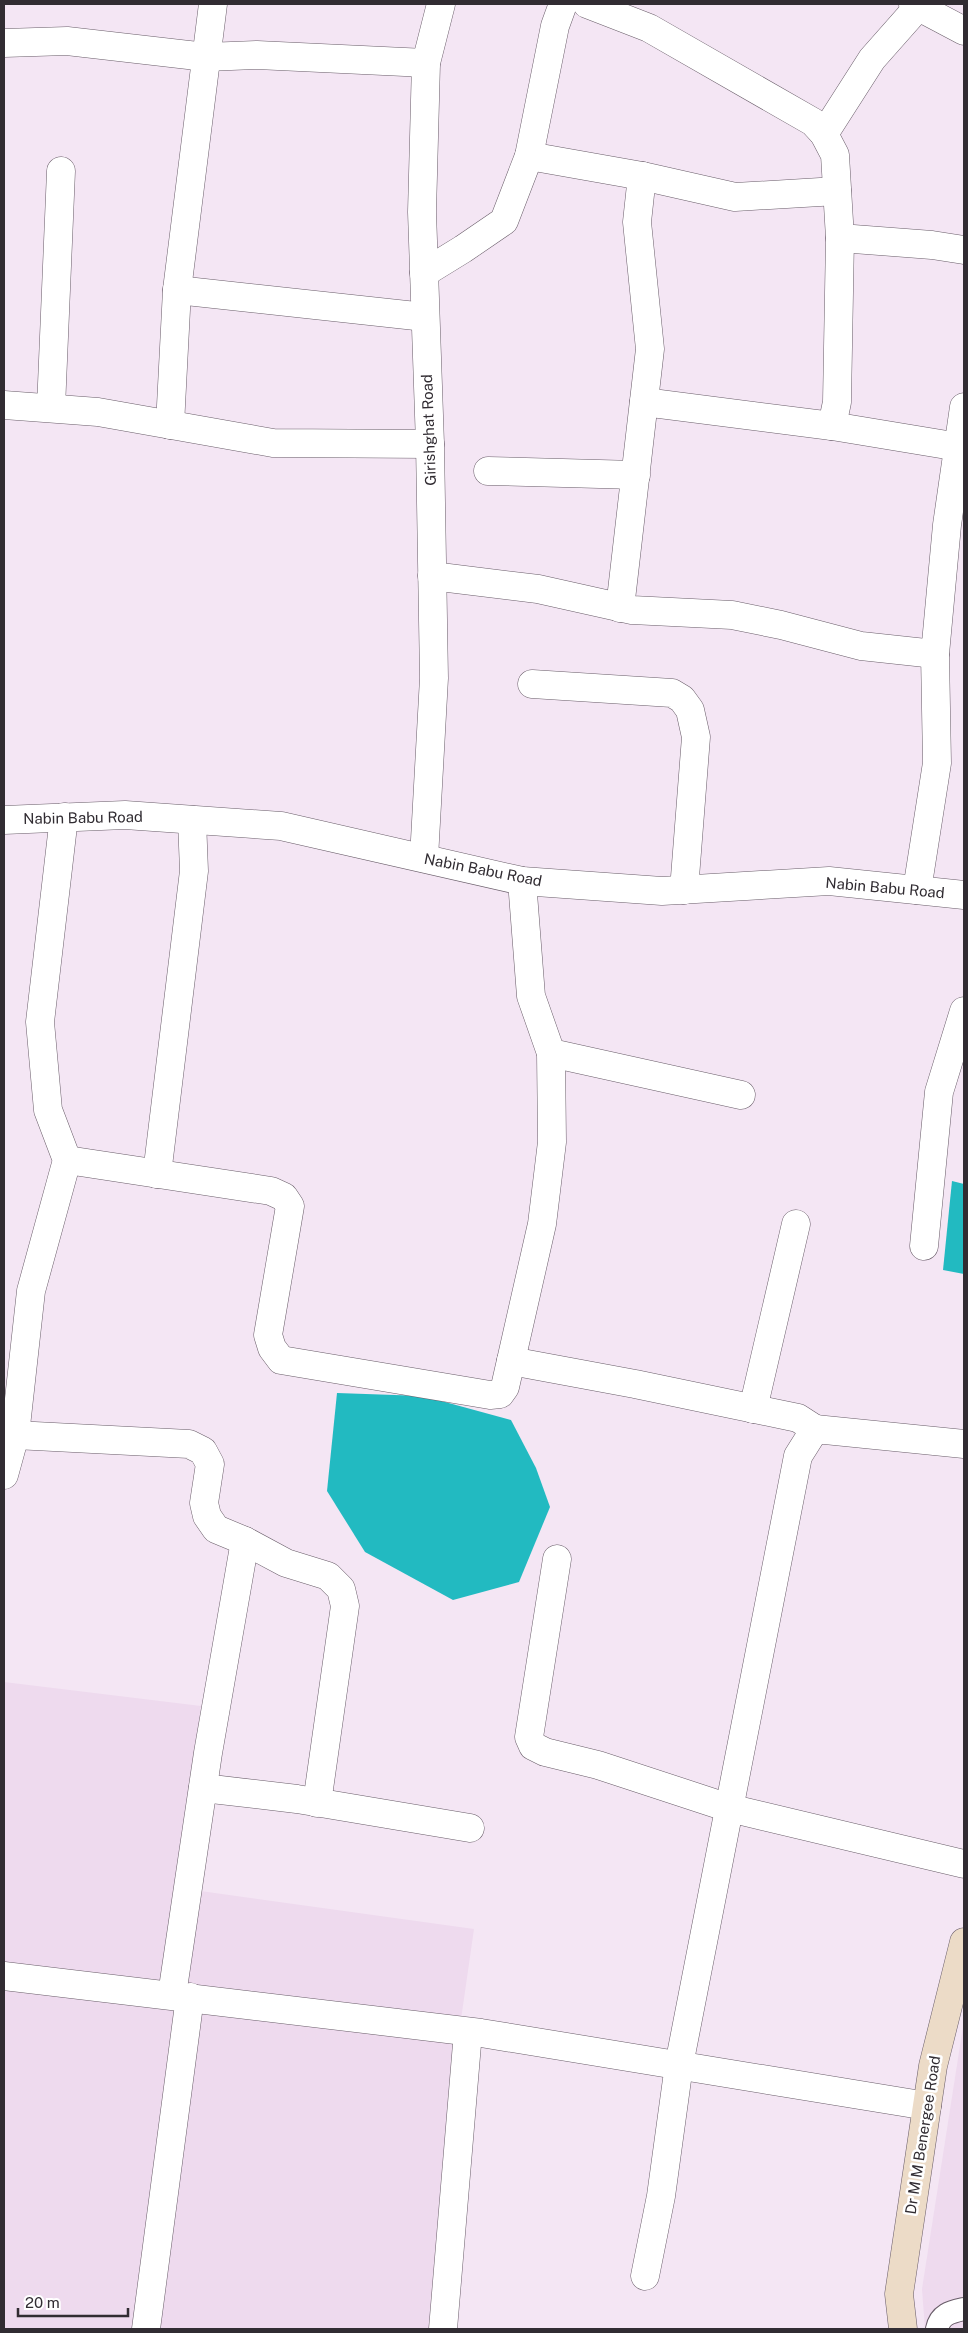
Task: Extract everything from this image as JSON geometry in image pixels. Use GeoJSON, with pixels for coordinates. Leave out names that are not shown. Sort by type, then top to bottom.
{"type":"FeatureCollection","features":[{"type":"Feature","properties":{"kind":"street"},"geometry":{"type":"LineString","coordinates":[[170,425],[177,290],[213,4]]}},
{"type":"Feature","properties":{"kind":"street","name":"Girishghat Road"},"geometry":{"type":"LineString","coordinates":[[424,858],[434,678],[430,444],[422,212],[426,63],[441,4]]}},
{"type":"Feature","properties":{"kind":"street"},"geometry":{"type":"LineString","coordinates":[[424,273],[463,250],[504,221],[529,156],[555,26],[563,4]]}},
{"type":"Feature","properties":{"kind":"street"},"geometry":{"type":"LineString","coordinates":[[587,4],[649,28],[813,122],[824,134],[835,155],[840,238],[837,402],[832,426]]}},
{"type":"Feature","properties":{"kind":"street"},"geometry":{"type":"LineString","coordinates":[[824,134],[872,59],[916,5],[964,31]]}},
{"type":"Feature","properties":{"kind":"street"},"geometry":{"type":"LineString","coordinates":[[4,43],[67,42],[206,57],[257,55],[426,63]]}},
{"type":"Feature","properties":{"kind":"street"},"geometry":{"type":"LineString","coordinates":[[529,156],[642,176],[735,197],[837,191]]}},
{"type":"Feature","properties":{"kind":"street"},"geometry":{"type":"LineString","coordinates":[[50,408],[61,171]]}},
{"type":"Feature","properties":{"kind":"street"},"geometry":{"type":"LineString","coordinates":[[620,608],[650,349],[637,222],[642,176]]}},
{"type":"Feature","properties":{"kind":"street"},"geometry":{"type":"LineString","coordinates":[[840,238],[932,245],[964,250]]}},
{"type":"Feature","properties":{"kind":"street"},"geometry":{"type":"LineString","coordinates":[[177,290],[425,317]]}},
{"type":"Feature","properties":{"kind":"street"},"geometry":{"type":"LineString","coordinates":[[644,402],[832,426],[958,447]]}},
{"type":"Feature","properties":{"kind":"street"},"geometry":{"type":"LineString","coordinates":[[4,405],[98,412],[273,443],[430,444]]}},
{"type":"Feature","properties":{"kind":"street"},"geometry":{"type":"LineString","coordinates":[[917,890],[937,763],[934,654],[952,590],[947,525],[964,407]]}},
{"type":"Feature","properties":{"kind":"street"},"geometry":{"type":"LineString","coordinates":[[488,471],[636,476]]}},
{"type":"Feature","properties":{"kind":"street"},"geometry":{"type":"LineString","coordinates":[[432,576],[538,589],[632,610],[732,615],[781,625],[861,646],[934,654]]}},
{"type":"Feature","properties":{"kind":"street"},"geometry":{"type":"LineString","coordinates":[[532,684],[672,693],[682,700],[690,710],[696,737],[684,890]]}},
{"type":"Feature","properties":{"kind":"street","name":"Nabin Babu Road"},"geometry":{"type":"LineString","coordinates":[[4,820],[125,815],[281,826],[522,881],[662,891],[829,881],[964,896]]}},
{"type":"Feature","properties":{"kind":"street"},"geometry":{"type":"LineString","coordinates":[[4,1475],[15,1435],[12,1384],[31,1291],[68,1160],[48,1110],[40,1022],[64,818]]}},
{"type":"Feature","properties":{"kind":"street"},"geometry":{"type":"LineString","coordinates":[[157,1174],[194,871],[192,820]]}},
{"type":"Feature","properties":{"kind":"street"},"geometry":{"type":"LineString","coordinates":[[68,1160],[271,1191],[284,1197],[290,1206],[268,1335],[281,1360],[490,1395],[500,1394],[506,1387],[542,1224],[552,1142],[551,1053],[531,996],[522,881]]}},
{"type":"Feature","properties":{"kind":"street"},"geometry":{"type":"LineString","coordinates":[[924,1246],[939,1092],[964,1011]]}},
{"type":"Feature","properties":{"kind":"street"},"geometry":{"type":"LineString","coordinates":[[551,1053],[741,1095]]}},
{"type":"Feature","properties":{"kind":"street"},"geometry":{"type":"LineString","coordinates":[[753,1408],[796,1224]]}},
{"type":"Feature","properties":{"kind":"street"},"geometry":{"type":"LineString","coordinates":[[511,1361],[753,1408],[798,1418],[815,1428],[964,1444]]}},
{"type":"Feature","properties":{"kind":"street"},"geometry":{"type":"LineString","coordinates":[[646,2276],[679,2065],[798,1456],[815,1428]]}},
{"type":"Feature","properties":{"kind":"street"},"geometry":{"type":"LineString","coordinates":[[15,1435],[189,1444],[204,1452],[210,1464],[204,1503],[207,1516],[216,1529],[245,1541],[286,1563],[328,1576],[341,1589],[344,1606],[317,1803]]}},
{"type":"Feature","properties":{"kind":"street"},"geometry":{"type":"LineString","coordinates":[[146,2329],[203,1788],[245,1541]]}},
{"type":"Feature","properties":{"kind":"street"},"geometry":{"type":"LineString","coordinates":[[556,1559],[529,1737],[533,1746],[545,1752],[598,1765],[729,1808],[964,1864]]}},
{"type":"Feature","properties":{"kind":"street"},"geometry":{"type":"LineString","coordinates":[[203,1788],[317,1803],[470,1828]]}},
{"type":"Feature","properties":{"kind":"street","name":"Dr M M Benergee Road"},"geometry":{"type":"LineString","coordinates":[[903,2329],[899,2294],[933,2066],[964,1942]]}},
{"type":"Feature","properties":{"kind":"street"},"geometry":{"type":"LineString","coordinates":[[4,1976],[468,2032],[927,2106]]}},
{"type":"Feature","properties":{"kind":"street"},"geometry":{"type":"LineString","coordinates":[[443,2329],[468,2032]]}},
{"type":"Feature","properties":{"kind":"lane"},"geometry":{"type":"LineString","coordinates":[[937,2329],[938,2322],[947,2313],[964,2309]]}},
{"type":"Feature","properties":{"kind":"shaded area"},"geometry":{"type":"Polygon","coordinates":[[[4,1682],[201,1706],[179,1888],[474,1929],[447,2117],[431,2329],[4,2329],[4,1682]]]}},
{"type":"Feature","properties":{"kind":"shaded area"},"geometry":{"type":"Polygon","coordinates":[[[964,2020],[964,2329],[925,2329],[922,2289],[964,2020]]]}},
{"type":"Feature","properties":{"kind":"water"},"geometry":{"type":"Polygon","coordinates":[[[952,1181],[964,1184],[964,1274],[943,1270],[952,1181]]]}},
{"type":"Feature","properties":{"kind":"water"},"geometry":{"type":"Polygon","coordinates":[[[337,1393],[423,1396],[511,1420],[536,1468],[550,1507],[519,1582],[453,1600],[365,1552],[327,1491],[337,1393]]]}}]}
